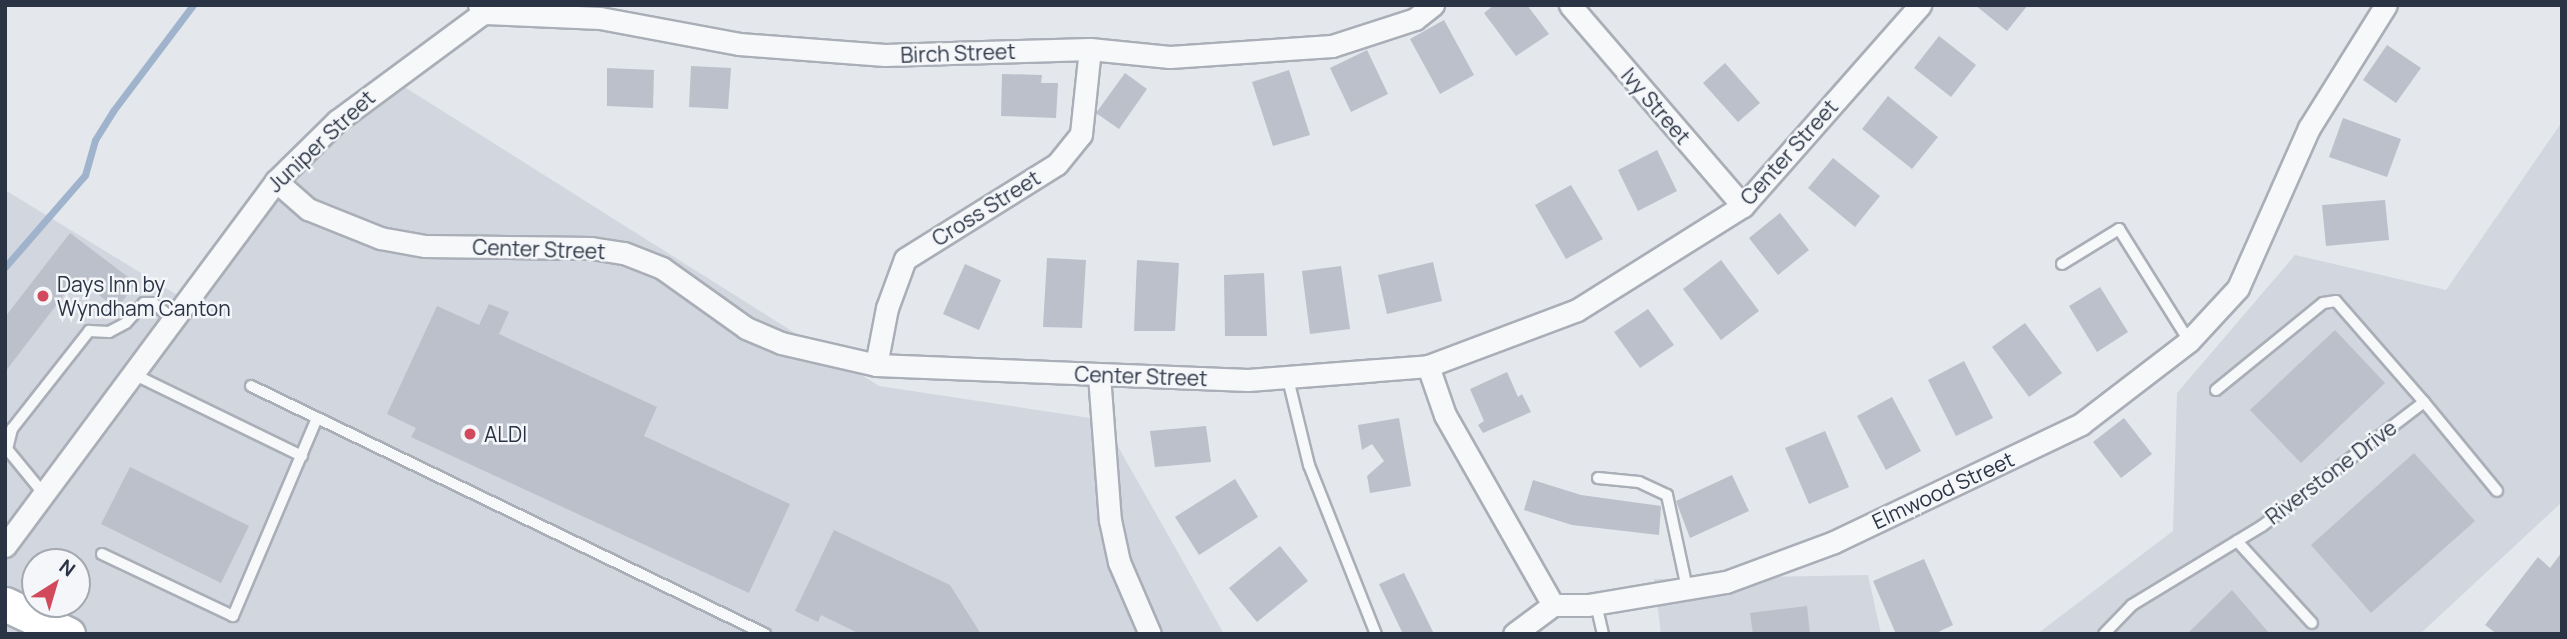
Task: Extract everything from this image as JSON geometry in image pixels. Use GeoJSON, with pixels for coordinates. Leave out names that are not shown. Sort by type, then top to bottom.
{"type":"FeatureCollection","features":[{"type":"Feature","properties":{"kind":"main road"},"geometry":{"type":"LineString","coordinates":[[5,604],[68,634]]}},
{"type":"Feature","properties":{"kind":"street","name":"Birch Street"},"geometry":{"type":"LineString","coordinates":[[486,8],[600,18],[740,44],[885,55],[1090,49],[1170,57],[1332,46],[1415,19],[1433,5]]}},
{"type":"Feature","properties":{"kind":"street","name":"Ivy Street"},"geometry":{"type":"LineString","coordinates":[[1570,5],[1743,206]]}},
{"type":"Feature","properties":{"kind":"street","name":"Center Street"},"geometry":{"type":"LineString","coordinates":[[276,181],[308,209],[380,238],[425,246],[591,248],[624,253],[662,268],[746,328],[782,344],[876,365],[1099,375],[1288,379],[1428,366],[1577,310],[1743,206],[1920,5]]}},
{"type":"Feature","properties":{"kind":"street","name":"Elmwood Street"},"geometry":{"type":"LineString","coordinates":[[1553,605],[1597,604],[1726,582],[1834,542],[2081,424],[2189,341],[2238,289],[2309,128],[2386,5]]}},
{"type":"Feature","properties":{"kind":"street","name":"Juniper Street"},"geometry":{"type":"LineString","coordinates":[[5,546],[276,181],[337,121],[486,8]]}},
{"type":"Feature","properties":{"kind":"street","name":"Cross Street"},"geometry":{"type":"LineString","coordinates":[[876,365],[887,308],[905,259],[1057,164],[1081,134],[1090,49]]}},
{"type":"Feature","properties":{"kind":"street"},"geometry":{"type":"LineString","coordinates":[[1428,366],[1445,415],[1553,605],[1514,634]]}},
{"type":"Feature","properties":{"kind":"street"},"geometry":{"type":"LineString","coordinates":[[1099,375],[1110,520],[1119,562],[1150,634]]}},
{"type":"Feature","properties":{"kind":"lane"},"geometry":{"type":"LineString","coordinates":[[2062,264],[2119,229],[2189,341]]}},
{"type":"Feature","properties":{"kind":"lane"},"geometry":{"type":"LineString","coordinates":[[2216,390],[2323,303],[2336,301],[2497,491]]}},
{"type":"Feature","properties":{"kind":"lane"},"geometry":{"type":"LineString","coordinates":[[43,493],[7,449],[12,429],[89,331],[109,332],[126,323],[144,303],[153,303],[172,318]]}},
{"type":"Feature","properties":{"kind":"lane"},"geometry":{"type":"LineString","coordinates":[[131,373],[302,456]]}},
{"type":"Feature","properties":{"kind":"lane"},"geometry":{"type":"LineString","coordinates":[[1288,379],[1309,465],[1376,634]]}},
{"type":"Feature","properties":{"kind":"lane"},"geometry":{"type":"LineString","coordinates":[[251,386],[765,634]]}},
{"type":"Feature","properties":{"kind":"lane","name":"Riverstone Drive"},"geometry":{"type":"LineString","coordinates":[[2104,634],[2132,606],[2237,541],[2424,402]]}},
{"type":"Feature","properties":{"kind":"lane"},"geometry":{"type":"LineString","coordinates":[[102,554],[233,617],[317,418]]}},
{"type":"Feature","properties":{"kind":"lane"},"geometry":{"type":"LineString","coordinates":[[1598,478],[1639,482],[1667,495],[1687,588]]}},
{"type":"Feature","properties":{"kind":"lane"},"geometry":{"type":"LineString","coordinates":[[2237,541],[2312,623]]}},
{"type":"Feature","properties":{"kind":"lane"},"geometry":{"type":"LineString","coordinates":[[1597,604],[1603,634]]}},
{"type":"Feature","properties":{"kind":"shaded area"},"geometry":{"type":"Polygon","coordinates":[[[398,83],[879,386],[1103,420],[1224,634],[5,634],[5,190],[192,304],[260,212],[398,83]]]}},
{"type":"Feature","properties":{"kind":"shaded area"},"geometry":{"type":"Polygon","coordinates":[[[2562,122],[2562,502],[2420,634],[2037,634],[2173,531],[2177,393],[2295,255],[2446,290],[2562,122]]]}},
{"type":"Feature","properties":{"kind":"shaded area"},"geometry":{"type":"Polygon","coordinates":[[[1868,575],[1881,634],[1661,634],[1654,579],[1868,575]]]}},
{"type":"Feature","properties":{"kind":"building"},"geometry":{"type":"Polygon","coordinates":[[[1494,5],[1527,5],[1549,34],[1516,56],[1484,13],[1494,5]]]}},
{"type":"Feature","properties":{"kind":"building"},"geometry":{"type":"Polygon","coordinates":[[[1975,5],[2028,5],[2007,31],[1975,5]]]}},
{"type":"Feature","properties":{"kind":"building"},"geometry":{"type":"Polygon","coordinates":[[[1444,20],[1474,75],[1440,94],[1410,39],[1444,20]]]}},
{"type":"Feature","properties":{"kind":"building"},"geometry":{"type":"Polygon","coordinates":[[[1939,36],[1976,65],[1951,97],[1914,68],[1939,36]]]}},
{"type":"Feature","properties":{"kind":"building"},"geometry":{"type":"Polygon","coordinates":[[[2387,45],[2421,68],[2396,103],[2363,80],[2387,45]]]}},
{"type":"Feature","properties":{"kind":"building"},"geometry":{"type":"Polygon","coordinates":[[[1367,50],[1388,94],[1351,112],[1330,68],[1367,50]]]}},
{"type":"Feature","properties":{"kind":"building"},"geometry":{"type":"Polygon","coordinates":[[[1725,63],[1760,103],[1738,122],[1703,83],[1725,63]]]}},
{"type":"Feature","properties":{"kind":"building"},"geometry":{"type":"Polygon","coordinates":[[[691,66],[731,68],[728,109],[689,107],[691,66]]]}},
{"type":"Feature","properties":{"kind":"building"},"geometry":{"type":"Polygon","coordinates":[[[607,68],[654,70],[653,108],[607,106],[607,68]]]}},
{"type":"Feature","properties":{"kind":"building"},"geometry":{"type":"Polygon","coordinates":[[[1289,70],[1310,135],[1273,146],[1252,82],[1289,70]]]}},
{"type":"Feature","properties":{"kind":"building"},"geometry":{"type":"Polygon","coordinates":[[[1125,73],[1147,89],[1119,129],[1096,113],[1125,73]]]}},
{"type":"Feature","properties":{"kind":"building"},"geometry":{"type":"Polygon","coordinates":[[[1002,74],[1042,75],[1041,83],[1058,83],[1056,118],[1001,116],[1002,74]]]}},
{"type":"Feature","properties":{"kind":"building"},"geometry":{"type":"Polygon","coordinates":[[[1888,96],[1938,137],[1912,169],[1862,129],[1888,96]]]}},
{"type":"Feature","properties":{"kind":"building"},"geometry":{"type":"Polygon","coordinates":[[[2343,118],[2401,139],[2387,177],[2329,157],[2343,118]]]}},
{"type":"Feature","properties":{"kind":"building"},"geometry":{"type":"Polygon","coordinates":[[[1657,150],[1677,191],[1638,211],[1618,170],[1657,150]]]}},
{"type":"Feature","properties":{"kind":"building"},"geometry":{"type":"Polygon","coordinates":[[[1833,158],[1880,196],[1855,227],[1808,188],[1833,158]]]}},
{"type":"Feature","properties":{"kind":"building"},"geometry":{"type":"Polygon","coordinates":[[[1571,185],[1603,239],[1566,259],[1535,205],[1571,185]]]}},
{"type":"Feature","properties":{"kind":"building"},"geometry":{"type":"Polygon","coordinates":[[[2385,200],[2389,240],[2326,246],[2322,205],[2385,200]]]}},
{"type":"Feature","properties":{"kind":"building"},"geometry":{"type":"Polygon","coordinates":[[[1780,213],[1809,250],[1778,275],[1749,238],[1780,213]]]}},
{"type":"Feature","properties":{"kind":"building","name":"Days Inn by Wyndham Canton"},"geometry":{"type":"Polygon","coordinates":[[[70,233],[136,283],[117,309],[77,278],[5,372],[5,317],[70,233]]]}},
{"type":"Feature","properties":{"kind":"building"},"geometry":{"type":"Polygon","coordinates":[[[1047,258],[1086,260],[1082,328],[1043,327],[1047,258]]]}},
{"type":"Feature","properties":{"kind":"building"},"geometry":{"type":"Polygon","coordinates":[[[1137,260],[1179,263],[1175,331],[1134,331],[1137,260]]]}},
{"type":"Feature","properties":{"kind":"building"},"geometry":{"type":"Polygon","coordinates":[[[1721,260],[1759,311],[1721,340],[1683,289],[1721,260]]]}},
{"type":"Feature","properties":{"kind":"building"},"geometry":{"type":"Polygon","coordinates":[[[1433,262],[1442,301],[1387,314],[1378,275],[1433,262]]]}},
{"type":"Feature","properties":{"kind":"building"},"geometry":{"type":"Polygon","coordinates":[[[965,264],[1001,280],[979,330],[943,314],[965,264]]]}},
{"type":"Feature","properties":{"kind":"building"},"geometry":{"type":"Polygon","coordinates":[[[1341,266],[1350,329],[1310,334],[1302,271],[1341,266]]]}},
{"type":"Feature","properties":{"kind":"building"},"geometry":{"type":"Polygon","coordinates":[[[1264,273],[1267,336],[1225,336],[1224,275],[1264,273]]]}},
{"type":"Feature","properties":{"kind":"building"},"geometry":{"type":"Polygon","coordinates":[[[2100,287],[2128,332],[2097,352],[2069,306],[2100,287]]]}},
{"type":"Feature","properties":{"kind":"building"},"geometry":{"type":"Polygon","coordinates":[[[489,304],[509,312],[499,334],[657,407],[644,436],[790,504],[749,593],[411,437],[416,428],[387,414],[437,306],[479,325],[489,304]]]}},
{"type":"Feature","properties":{"kind":"building"},"geometry":{"type":"Polygon","coordinates":[[[1648,309],[1674,345],[1640,368],[1614,332],[1648,309]]]}},
{"type":"Feature","properties":{"kind":"building"},"geometry":{"type":"Polygon","coordinates":[[[2025,323],[2062,373],[2029,397],[1992,347],[2025,323]]]}},
{"type":"Feature","properties":{"kind":"building"},"geometry":{"type":"Polygon","coordinates":[[[2335,330],[2385,383],[2301,463],[2250,410],[2335,330]]]}},
{"type":"Feature","properties":{"kind":"building"},"geometry":{"type":"Polygon","coordinates":[[[1964,361],[1993,418],[1956,436],[1928,380],[1964,361]]]}},
{"type":"Feature","properties":{"kind":"building"},"geometry":{"type":"Polygon","coordinates":[[[1507,372],[1518,397],[1522,394],[1531,412],[1483,433],[1478,425],[1484,421],[1470,389],[1507,372]]]}},
{"type":"Feature","properties":{"kind":"building"},"geometry":{"type":"Polygon","coordinates":[[[1892,397],[1921,451],[1886,470],[1857,416],[1892,397]]]}},
{"type":"Feature","properties":{"kind":"building"},"geometry":{"type":"Polygon","coordinates":[[[1399,418],[1411,486],[1370,493],[1367,476],[1384,461],[1372,444],[1362,450],[1358,425],[1399,418]]]}},
{"type":"Feature","properties":{"kind":"building"},"geometry":{"type":"Polygon","coordinates":[[[2124,418],[2152,454],[2121,478],[2093,442],[2124,418]]]}},
{"type":"Feature","properties":{"kind":"building"},"geometry":{"type":"Polygon","coordinates":[[[1206,426],[1211,462],[1155,467],[1150,431],[1206,426]]]}},
{"type":"Feature","properties":{"kind":"building"},"geometry":{"type":"Polygon","coordinates":[[[1825,431],[1849,487],[1809,504],[1785,448],[1825,431]]]}},
{"type":"Feature","properties":{"kind":"building"},"geometry":{"type":"Polygon","coordinates":[[[2414,453],[2475,521],[2371,613],[2311,545],[2414,453]]]}},
{"type":"Feature","properties":{"kind":"building"},"geometry":{"type":"Polygon","coordinates":[[[130,467],[249,526],[221,583],[101,524],[130,467]]]}},
{"type":"Feature","properties":{"kind":"building"},"geometry":{"type":"Polygon","coordinates":[[[1732,475],[1749,511],[1690,538],[1676,501],[1732,475]]]}},
{"type":"Feature","properties":{"kind":"building"},"geometry":{"type":"Polygon","coordinates":[[[1235,479],[1258,517],[1199,555],[1175,517],[1235,479]]]}},
{"type":"Feature","properties":{"kind":"building"},"geometry":{"type":"Polygon","coordinates":[[[1533,480],[1581,495],[1661,506],[1659,535],[1572,525],[1524,510],[1533,480]]]}},
{"type":"Feature","properties":{"kind":"building"},"geometry":{"type":"Polygon","coordinates":[[[834,530],[950,585],[981,634],[860,634],[821,615],[818,622],[795,611],[834,530]]]}},
{"type":"Feature","properties":{"kind":"building"},"geometry":{"type":"Polygon","coordinates":[[[1280,546],[1308,581],[1257,622],[1229,588],[1280,546]]]}},
{"type":"Feature","properties":{"kind":"building"},"geometry":{"type":"Polygon","coordinates":[[[2562,552],[2562,634],[2497,634],[2485,625],[2538,557],[2550,568],[2562,552]]]}},
{"type":"Feature","properties":{"kind":"building"},"geometry":{"type":"Polygon","coordinates":[[[1924,559],[1953,625],[1934,634],[1896,634],[1873,581],[1924,559]]]}},
{"type":"Feature","properties":{"kind":"building"},"geometry":{"type":"Polygon","coordinates":[[[1404,573],[1434,634],[1403,634],[1379,584],[1404,573]]]}},
{"type":"Feature","properties":{"kind":"building"},"geometry":{"type":"Polygon","coordinates":[[[2232,590],[2270,634],[2187,634],[2232,590]]]}},
{"type":"Feature","properties":{"kind":"building"},"geometry":{"type":"Polygon","coordinates":[[[1807,606],[1810,634],[1753,634],[1750,613],[1807,606]]]}},
{"type":"Feature","properties":{"kind":"waterway"},"geometry":{"type":"LineString","coordinates":[[5,267],[85,175],[95,140],[113,111],[193,5]]}},
{"type":"Feature","properties":{"kind":"place","name":"Days Inn by Wyndham Canton"},"geometry":{"type":"Point","coordinates":[43,296]}},
{"type":"Feature","properties":{"kind":"place","name":"ALDI"},"geometry":{"type":"Point","coordinates":[470,434]}}]}
